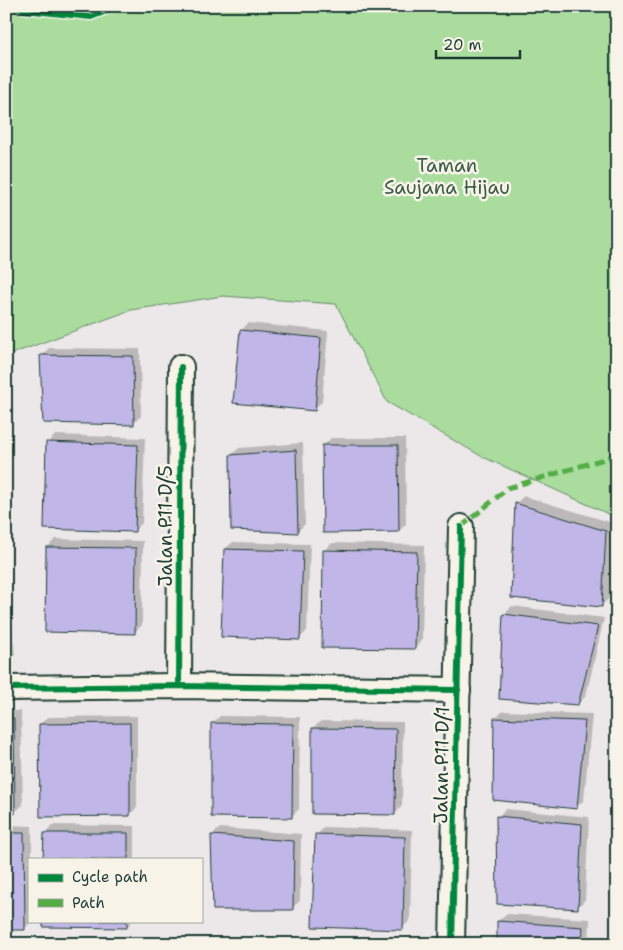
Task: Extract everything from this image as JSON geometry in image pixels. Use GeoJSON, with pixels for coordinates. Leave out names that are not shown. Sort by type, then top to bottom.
{"type":"FeatureCollection","features":[{"type":"Feature","properties":{"kind":"street","name":"Jalan P11 D/5"},"geometry":{"type":"LineString","coordinates":[[179,686],[181,367]]}},
{"type":"Feature","properties":{"kind":"street","name":"Jalan P11 D/1"},"geometry":{"type":"LineString","coordinates":[[452,944],[461,528]]}},
{"type":"Feature","properties":{"kind":"street"},"geometry":{"type":"LineString","coordinates":[[6,688],[179,686],[458,690]]}},
{"type":"Feature","properties":{"kind":"green space","name":"Taman Saujana Hijau"},"geometry":{"type":"Polygon","coordinates":[[[6,6],[617,6],[617,518],[481,456],[387,402],[336,304],[223,296],[131,310],[6,356],[6,6]]]}},
{"type":"Feature","properties":{"kind":"green space"},"geometry":{"type":"Polygon","coordinates":[[[6,573],[14,656],[6,655],[6,573]]]}},
{"type":"Feature","properties":{"kind":"building"},"geometry":{"type":"Polygon","coordinates":[[[240,330],[321,338],[315,411],[233,403],[240,330]]]}},
{"type":"Feature","properties":{"kind":"building"},"geometry":{"type":"Polygon","coordinates":[[[40,355],[133,356],[134,425],[43,423],[40,355]]]}},
{"type":"Feature","properties":{"kind":"building"},"geometry":{"type":"Polygon","coordinates":[[[46,442],[138,445],[135,532],[44,529],[46,442]]]}},
{"type":"Feature","properties":{"kind":"building"},"geometry":{"type":"Polygon","coordinates":[[[322,445],[398,445],[399,532],[323,533],[322,445]]]}},
{"type":"Feature","properties":{"kind":"building"},"geometry":{"type":"Polygon","coordinates":[[[296,450],[298,533],[231,530],[230,455],[296,450]]]}},
{"type":"Feature","properties":{"kind":"building"},"geometry":{"type":"Polygon","coordinates":[[[515,503],[606,531],[602,607],[511,598],[515,503]]]}},
{"type":"Feature","properties":{"kind":"building"},"geometry":{"type":"Polygon","coordinates":[[[46,547],[136,548],[135,634],[45,632],[46,547]]]}},
{"type":"Feature","properties":{"kind":"building"},"geometry":{"type":"Polygon","coordinates":[[[224,549],[303,551],[300,640],[221,637],[224,549]]]}},
{"type":"Feature","properties":{"kind":"building"},"geometry":{"type":"Polygon","coordinates":[[[323,550],[417,552],[415,649],[322,648],[323,550]]]}},
{"type":"Feature","properties":{"kind":"building"},"geometry":{"type":"Polygon","coordinates":[[[503,614],[598,626],[578,705],[499,699],[503,614]]]}},
{"type":"Feature","properties":{"kind":"building"},"geometry":{"type":"Polygon","coordinates":[[[6,718],[14,718],[15,814],[6,814],[6,718]]]}},
{"type":"Feature","properties":{"kind":"building"},"geometry":{"type":"Polygon","coordinates":[[[494,718],[585,721],[577,809],[493,800],[494,718]]]}},
{"type":"Feature","properties":{"kind":"building"},"geometry":{"type":"Polygon","coordinates":[[[130,723],[130,816],[40,817],[39,724],[130,723]]]}},
{"type":"Feature","properties":{"kind":"building"},"geometry":{"type":"Polygon","coordinates":[[[211,723],[293,724],[292,818],[211,817],[211,723]]]}},
{"type":"Feature","properties":{"kind":"building"},"geometry":{"type":"Polygon","coordinates":[[[312,728],[396,729],[395,815],[312,814],[312,728]]]}},
{"type":"Feature","properties":{"kind":"building"},"geometry":{"type":"Polygon","coordinates":[[[496,816],[582,824],[578,909],[497,904],[496,816]]]}},
{"type":"Feature","properties":{"kind":"building"},"geometry":{"type":"Polygon","coordinates":[[[6,833],[24,833],[25,930],[6,930],[6,833]]]}},
{"type":"Feature","properties":{"kind":"building"},"geometry":{"type":"Polygon","coordinates":[[[44,833],[128,833],[128,858],[43,858],[44,833]]]}},
{"type":"Feature","properties":{"kind":"building"},"geometry":{"type":"Polygon","coordinates":[[[315,834],[405,837],[403,930],[312,927],[315,834]]]}},
{"type":"Feature","properties":{"kind":"building"},"geometry":{"type":"Polygon","coordinates":[[[211,835],[294,841],[293,910],[213,910],[211,835]]]}},
{"type":"Feature","properties":{"kind":"building"},"geometry":{"type":"Polygon","coordinates":[[[497,921],[583,927],[582,944],[497,944],[497,921]]]}},
{"type":"Feature","properties":{"kind":"building"},"geometry":{"type":"Polygon","coordinates":[[[43,922],[127,922],[127,928],[43,927],[43,922]]]}},
{"type":"Feature","properties":{"kind":"marked path"},"geometry":{"type":"LineString","coordinates":[[461,527],[508,488],[617,455]]}},
{"type":"Feature","properties":{"kind":"cycle path"},"geometry":{"type":"LineString","coordinates":[[17,6],[24,10],[91,17],[119,6]]}},
{"type":"Feature","properties":{"kind":"cycle path"},"geometry":{"type":"LineString","coordinates":[[179,686],[181,367]]}},
{"type":"Feature","properties":{"kind":"cycle path"},"geometry":{"type":"LineString","coordinates":[[452,944],[461,527]]}},
{"type":"Feature","properties":{"kind":"cycle path"},"geometry":{"type":"LineString","coordinates":[[6,688],[179,686],[458,690]]}}]}
